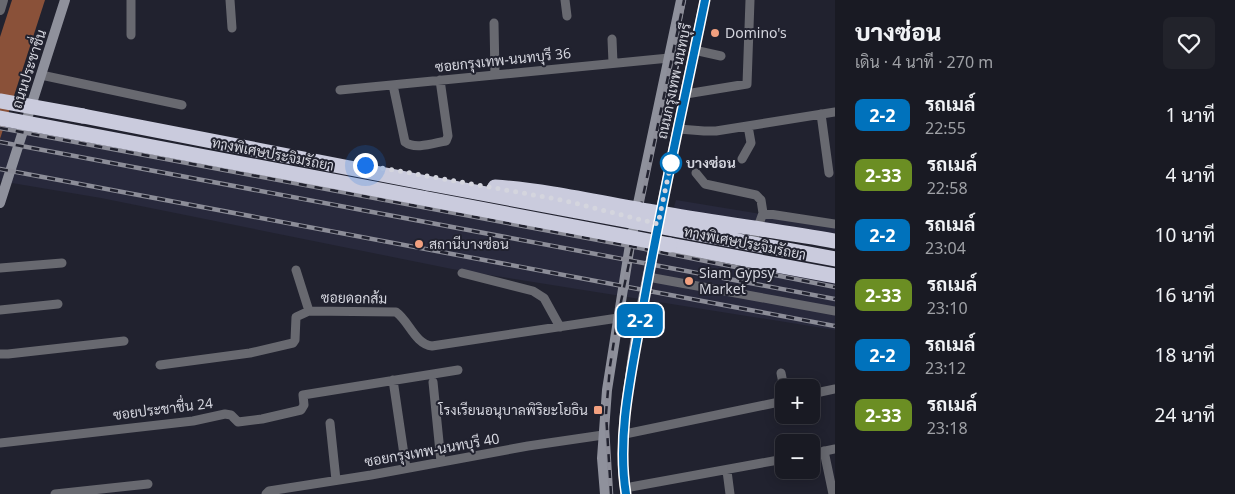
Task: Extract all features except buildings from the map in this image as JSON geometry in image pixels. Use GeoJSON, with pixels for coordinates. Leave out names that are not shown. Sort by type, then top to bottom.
{"type":"FeatureCollection","features":[{"type":"Feature","properties":{"kind":"highway","name":"ทางพิเศษประจิมรัถยา"},"geometry":{"type":"LineString","coordinates":[[0,101],[835,261]]}},
{"type":"Feature","properties":{"kind":"highway","name":"ทางพิเศษประจิมรัถยา"},"geometry":{"type":"LineString","coordinates":[[0,118],[835,276]]}},
{"type":"Feature","properties":{"kind":"highway"},"geometry":{"type":"LineString","coordinates":[[427,183],[527,189],[668,215],[835,241]]}},
{"type":"Feature","properties":{"kind":"main road","name":"ถนนประชาชื่น"},"geometry":{"type":"LineString","coordinates":[[0,203],[65,0]]}},
{"type":"Feature","properties":{"kind":"main road","name":"ถนนกรุงเทพ-นนทบุรี"},"geometry":{"type":"LineString","coordinates":[[605,494],[602,458],[603,435],[607,390],[618,318],[635,217],[681,0]]}},
{"type":"Feature","properties":{"kind":"main road","name":"ถนนกรุงเทพ-นนทบุรี"},"geometry":{"type":"LineString","coordinates":[[625,491],[622,459],[628,391],[658,224],[705,0]]}},
{"type":"Feature","properties":{"kind":"main road"},"geometry":{"type":"LineString","coordinates":[[635,217],[751,246],[835,261]]}},
{"type":"Feature","properties":{"kind":"street"},"geometry":{"type":"LineString","coordinates":[[0,10],[3,0]]}},
{"type":"Feature","properties":{"kind":"street"},"geometry":{"type":"LineString","coordinates":[[131,0],[131,35]]}},
{"type":"Feature","properties":{"kind":"street"},"geometry":{"type":"LineString","coordinates":[[230,0],[232,28]]}},
{"type":"Feature","properties":{"kind":"street"},"geometry":{"type":"LineString","coordinates":[[565,0],[567,16]]}},
{"type":"Feature","properties":{"kind":"street"},"geometry":{"type":"LineString","coordinates":[[686,94],[747,84],[750,0]]}},
{"type":"Feature","properties":{"kind":"street"},"geometry":{"type":"LineString","coordinates":[[494,23],[495,75]]}},
{"type":"Feature","properties":{"kind":"street"},"geometry":{"type":"LineString","coordinates":[[612,39],[613,63]]}},
{"type":"Feature","properties":{"kind":"street"},"geometry":{"type":"LineString","coordinates":[[694,50],[721,56]]}},
{"type":"Feature","properties":{"kind":"street","name":"ซอยกรุงเทพ-นนทบุรี 36"},"geometry":{"type":"LineString","coordinates":[[340,90],[669,58]]}},
{"type":"Feature","properties":{"kind":"street"},"geometry":{"type":"LineString","coordinates":[[41,76],[182,104]]}},
{"type":"Feature","properties":{"kind":"street"},"geometry":{"type":"LineString","coordinates":[[392,85],[404,142],[409,145],[418,145],[446,141],[448,136],[440,80]]}},
{"type":"Feature","properties":{"kind":"street"},"geometry":{"type":"LineString","coordinates":[[33,101],[375,167],[562,200],[635,217]]}},
{"type":"Feature","properties":{"kind":"street"},"geometry":{"type":"LineString","coordinates":[[679,128],[704,132],[835,112]]}},
{"type":"Feature","properties":{"kind":"street"},"geometry":{"type":"LineString","coordinates":[[821,114],[829,173]]}},
{"type":"Feature","properties":{"kind":"street"},"geometry":{"type":"LineString","coordinates":[[742,159],[751,144],[748,126]]}},
{"type":"Feature","properties":{"kind":"street"},"geometry":{"type":"LineString","coordinates":[[696,173],[705,184],[756,195],[761,200],[763,213],[751,246]]}},
{"type":"Feature","properties":{"kind":"street"},"geometry":{"type":"LineString","coordinates":[[763,213],[835,224]]}},
{"type":"Feature","properties":{"kind":"street"},"geometry":{"type":"LineString","coordinates":[[0,268],[62,263]]}},
{"type":"Feature","properties":{"kind":"street"},"geometry":{"type":"LineString","coordinates":[[296,270],[309,311]]}},
{"type":"Feature","properties":{"kind":"street"},"geometry":{"type":"LineString","coordinates":[[462,273],[533,291],[544,298],[560,327]]}},
{"type":"Feature","properties":{"kind":"street"},"geometry":{"type":"LineString","coordinates":[[648,277],[835,311]]}},
{"type":"Feature","properties":{"kind":"street"},"geometry":{"type":"LineString","coordinates":[[0,310],[58,304]]}},
{"type":"Feature","properties":{"kind":"street","name":"ซอยดอกส้ม"},"geometry":{"type":"LineString","coordinates":[[160,365],[250,353],[293,344],[296,340],[296,318],[309,311],[396,312],[405,320],[420,341],[425,345],[432,346],[618,318]]}},
{"type":"Feature","properties":{"kind":"street"},"geometry":{"type":"LineString","coordinates":[[0,354],[124,341]]}},
{"type":"Feature","properties":{"kind":"street","name":"ซอยประชาชื่น 24"},"geometry":{"type":"LineString","coordinates":[[0,443],[193,420],[225,414],[231,415],[238,422],[262,420],[301,410],[304,405],[303,395],[458,370]]}},
{"type":"Feature","properties":{"kind":"street"},"geometry":{"type":"LineString","coordinates":[[782,373],[783,379]]}},
{"type":"Feature","properties":{"kind":"street"},"geometry":{"type":"LineString","coordinates":[[392,380],[406,468]]}},
{"type":"Feature","properties":{"kind":"street"},"geometry":{"type":"LineString","coordinates":[[433,382],[441,462]]}},
{"type":"Feature","properties":{"kind":"street"},"geometry":{"type":"LineString","coordinates":[[820,392],[835,389]]}},
{"type":"Feature","properties":{"kind":"street"},"geometry":{"type":"LineString","coordinates":[[625,434],[775,403]]}},
{"type":"Feature","properties":{"kind":"street"},"geometry":{"type":"LineString","coordinates":[[330,422],[336,480]]}},
{"type":"Feature","properties":{"kind":"street","name":"ซอยกรุงเทพ-นนทบุรี 40"},"geometry":{"type":"LineString","coordinates":[[266,494],[270,491],[603,435]]}},
{"type":"Feature","properties":{"kind":"street"},"geometry":{"type":"LineString","coordinates":[[820,452],[835,449]]}},
{"type":"Feature","properties":{"kind":"street"},"geometry":{"type":"LineString","coordinates":[[824,451],[833,478],[833,494]]}},
{"type":"Feature","properties":{"kind":"street"},"geometry":{"type":"LineString","coordinates":[[625,491],[775,461]]}},
{"type":"Feature","properties":{"kind":"street"},"geometry":{"type":"LineString","coordinates":[[727,471],[730,494]]}},
{"type":"Feature","properties":{"kind":"street"},"geometry":{"type":"LineString","coordinates":[[55,494],[148,484]]}},
{"type":"Feature","properties":{"kind":"shaded area"},"geometry":{"type":"Polygon","coordinates":[[[12,0],[45,0],[0,139],[0,37],[12,0]]]}},
{"type":"Feature","properties":{"kind":"shaded area"},"geometry":{"type":"Polygon","coordinates":[[[5,124],[835,280],[835,330],[452,269],[101,198],[0,181],[0,139],[5,124]]]}},
{"type":"Feature","properties":{"kind":"shaded area"},"geometry":{"type":"Polygon","coordinates":[[[676,200],[835,226],[835,237],[673,210],[676,200]]]}},
{"type":"Feature","properties":{"kind":"railway"},"geometry":{"type":"LineString","coordinates":[[611,494],[606,414],[610,366],[618,316],[684,0]]}},
{"type":"Feature","properties":{"kind":"railway"},"geometry":{"type":"LineString","coordinates":[[623,494],[622,460],[625,393],[635,327],[703,0]]}},
{"type":"Feature","properties":{"kind":"railway"},"geometry":{"type":"LineString","coordinates":[[0,128],[630,246],[835,287]]}},
{"type":"Feature","properties":{"kind":"railway"},"geometry":{"type":"LineString","coordinates":[[0,142],[835,299]]}},
{"type":"Feature","properties":{"kind":"railway"},"geometry":{"type":"LineString","coordinates":[[0,169],[835,326]]}},
{"type":"Feature","properties":{"kind":"bus line","name":"2-2"},"geometry":{"type":"LineString","coordinates":[[626,494],[622,459],[628,391],[658,224],[705,0]]}},
{"type":"Feature","properties":{"kind":"place","name":"Domino's"},"geometry":{"type":"Point","coordinates":[715,33]}},
{"type":"Feature","properties":{"kind":"place","name":"บางซ่อน"},"geometry":{"type":"Point","coordinates":[671,163]}},
{"type":"Feature","properties":{"kind":"place","name":"สถานีบางซ่อน"},"geometry":{"type":"Point","coordinates":[419,244]}},
{"type":"Feature","properties":{"kind":"place","name":"Siam Gypsy Market"},"geometry":{"type":"Point","coordinates":[689,281]}},
{"type":"Feature","properties":{"kind":"place","name":"โรงเรียนอนุบาลพิริยะโยธิน"},"geometry":{"type":"Point","coordinates":[598,410]}},
{"type":"Feature","properties":{"kind":"route"},"geometry":{"type":"LineString","coordinates":[[365,165],[562,200],[658,224],[671,163]]}}]}
